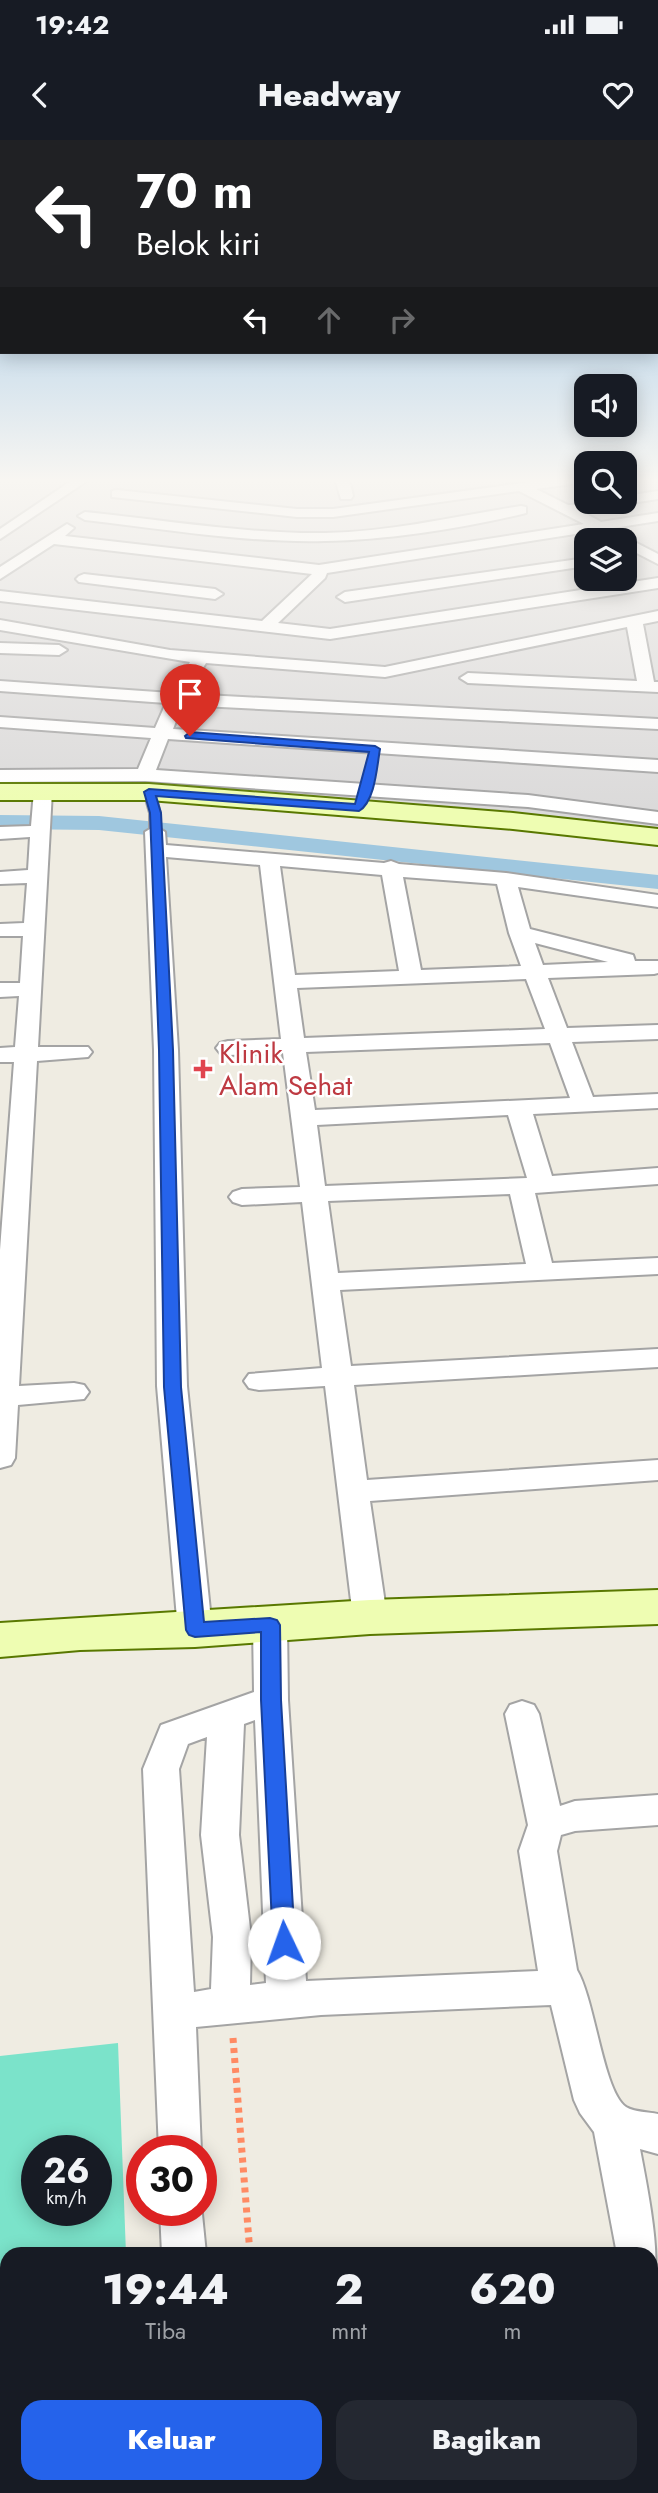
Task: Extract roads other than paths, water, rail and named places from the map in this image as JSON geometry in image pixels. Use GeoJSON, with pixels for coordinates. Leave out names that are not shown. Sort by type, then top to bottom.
{"type":"FeatureCollection","features":[{"type":"Feature","properties":{"kind":"street"},"geometry":{"type":"LineString","coordinates":[[50,602],[70,589]]}},
{"type":"Feature","properties":{"kind":"street"},"geometry":{"type":"LineString","coordinates":[[186,618],[218,589]]}},
{"type":"Feature","properties":{"kind":"street"},"geometry":{"type":"LineString","coordinates":[[264,628],[321,589]]}},
{"type":"Feature","properties":{"kind":"street"},"geometry":{"type":"LineString","coordinates":[[338,589],[388,626]]}},
{"type":"Feature","properties":{"kind":"street"},"geometry":{"type":"LineString","coordinates":[[517,589],[542,602]]}},
{"type":"Feature","properties":{"kind":"street"},"geometry":{"type":"LineString","coordinates":[[0,596],[330,634],[623,589]]}},
{"type":"Feature","properties":{"kind":"street"},"geometry":{"type":"LineString","coordinates":[[0,687],[378,709],[471,654],[658,616]]}},
{"type":"Feature","properties":{"kind":"street"},"geometry":{"type":"LineString","coordinates":[[0,722],[163,733],[378,709],[464,695],[553,671],[653,687],[634,621]]}},
{"type":"Feature","properties":{"kind":"street"},"geometry":{"type":"LineString","coordinates":[[0,625],[200,659],[565,760],[658,774]]}},
{"type":"Feature","properties":{"kind":"street"},"geometry":{"type":"LineString","coordinates":[[552,636],[553,671]]}},
{"type":"Feature","properties":{"kind":"street"},"geometry":{"type":"LineString","coordinates":[[0,648],[170,655]]}},
{"type":"Feature","properties":{"kind":"street"},"geometry":{"type":"LineString","coordinates":[[464,695],[471,654]]}},
{"type":"Feature","properties":{"kind":"street"},"geometry":{"type":"LineString","coordinates":[[195,1630],[173,1387],[167,1078],[152,813],[163,733],[176,699],[200,659]]}},
{"type":"Feature","properties":{"kind":"street"},"geometry":{"type":"LineString","coordinates":[[464,695],[658,724]]}},
{"type":"Feature","properties":{"kind":"street"},"geometry":{"type":"LineString","coordinates":[[363,799],[378,709]]}},
{"type":"Feature","properties":{"kind":"street"},"geometry":{"type":"LineString","coordinates":[[0,730],[63,728]]}},
{"type":"Feature","properties":{"kind":"street"},"geometry":{"type":"LineString","coordinates":[[565,760],[658,766]]}},
{"type":"Feature","properties":{"kind":"street"},"geometry":{"type":"LineString","coordinates":[[0,776],[152,813],[269,859],[391,867],[506,879],[658,901]]}},
{"type":"Feature","properties":{"kind":"street"},"geometry":{"type":"LineString","coordinates":[[0,792],[43,791],[152,813],[363,799],[528,801],[658,818]]}},
{"type":"Feature","properties":{"kind":"street"},"geometry":{"type":"LineString","coordinates":[[0,1458],[11,1128],[27,1054],[43,791]]}},
{"type":"Feature","properties":{"kind":"street"},"geometry":{"type":"LineString","coordinates":[[363,799],[658,837]]}},
{"type":"Feature","properties":{"kind":"street"},"geometry":{"type":"LineString","coordinates":[[0,832],[41,826]]}},
{"type":"Feature","properties":{"kind":"street"},"geometry":{"type":"LineString","coordinates":[[269,859],[370,1617]]}},
{"type":"Feature","properties":{"kind":"street"},"geometry":{"type":"LineString","coordinates":[[391,867],[411,977]]}},
{"type":"Feature","properties":{"kind":"street"},"geometry":{"type":"LineString","coordinates":[[0,878],[39,876]]}},
{"type":"Feature","properties":{"kind":"street"},"geometry":{"type":"LineString","coordinates":[[506,879],[520,933],[584,1104]]}},
{"type":"Feature","properties":{"kind":"street"},"geometry":{"type":"LineString","coordinates":[[0,930],[35,929]]}},
{"type":"Feature","properties":{"kind":"street"},"geometry":{"type":"LineString","coordinates":[[520,933],[656,967]]}},
{"type":"Feature","properties":{"kind":"street"},"geometry":{"type":"LineString","coordinates":[[286,982],[656,967]]}},
{"type":"Feature","properties":{"kind":"street"},"geometry":{"type":"LineString","coordinates":[[0,990],[31,989]]}},
{"type":"Feature","properties":{"kind":"street"},"geometry":{"type":"LineString","coordinates":[[228,1048],[658,1032]]}},
{"type":"Feature","properties":{"kind":"street"},"geometry":{"type":"LineString","coordinates":[[0,1055],[79,1052]]}},
{"type":"Feature","properties":{"kind":"street"},"geometry":{"type":"LineString","coordinates":[[303,1118],[658,1101]]}},
{"type":"Feature","properties":{"kind":"street"},"geometry":{"type":"LineString","coordinates":[[518,1107],[531,1185],[541,1272]]}},
{"type":"Feature","properties":{"kind":"street"},"geometry":{"type":"LineString","coordinates":[[242,1197],[531,1185],[658,1176]]}},
{"type":"Feature","properties":{"kind":"street"},"geometry":{"type":"LineString","coordinates":[[326,1282],[658,1266]]}},
{"type":"Feature","properties":{"kind":"street"},"geometry":{"type":"LineString","coordinates":[[259,1381],[658,1358]]}},
{"type":"Feature","properties":{"kind":"street"},"geometry":{"type":"LineString","coordinates":[[2,1397],[74,1392]]}},
{"type":"Feature","properties":{"kind":"street"},"geometry":{"type":"LineString","coordinates":[[354,1492],[658,1470]]}},
{"type":"Feature","properties":{"kind":"street"},"geometry":{"type":"LineString","coordinates":[[0,1640],[80,1633],[195,1630],[370,1617],[658,1607]]}},
{"type":"Feature","properties":{"kind":"street"},"geometry":{"type":"LineString","coordinates":[[270,1625],[271,1700],[287,1997]]}},
{"type":"Feature","properties":{"kind":"street"},"geometry":{"type":"LineString","coordinates":[[180,2135],[176,2012],[161,1769],[173,1735],[271,1700]]}},
{"type":"Feature","properties":{"kind":"street"},"geometry":{"type":"LineString","coordinates":[[227,1714],[220,1835],[232,1937],[230,2002]]}},
{"type":"Feature","properties":{"kind":"street"},"geometry":{"type":"LineString","coordinates":[[522,1714],[546,1825],[538,1852],[558,1973],[566,1987],[595,2099],[614,2124],[638,2247]]}},
{"type":"Feature","properties":{"kind":"street"},"geometry":{"type":"LineString","coordinates":[[546,1825],[575,1816],[658,1810]]}},
{"type":"Feature","properties":{"kind":"street"},"geometry":{"type":"LineString","coordinates":[[176,2012],[230,2002],[287,1997],[480,1993],[566,1987]]}},
{"type":"Feature","properties":{"kind":"street"},"geometry":{"type":"LineString","coordinates":[[614,2124],[658,2134]]}},
{"type":"Feature","properties":{"kind":"street"},"geometry":{"type":"LineString","coordinates":[[183,2226],[184,2247]]}},
{"type":"Feature","properties":{"kind":"waterway"},"geometry":{"type":"LineString","coordinates":[[0,822],[99,823],[658,882]]}},
{"type":"Feature","properties":{"kind":"place","name":"Klinik Alam Sehat"},"geometry":{"type":"Point","coordinates":[203,1069]}}]}
